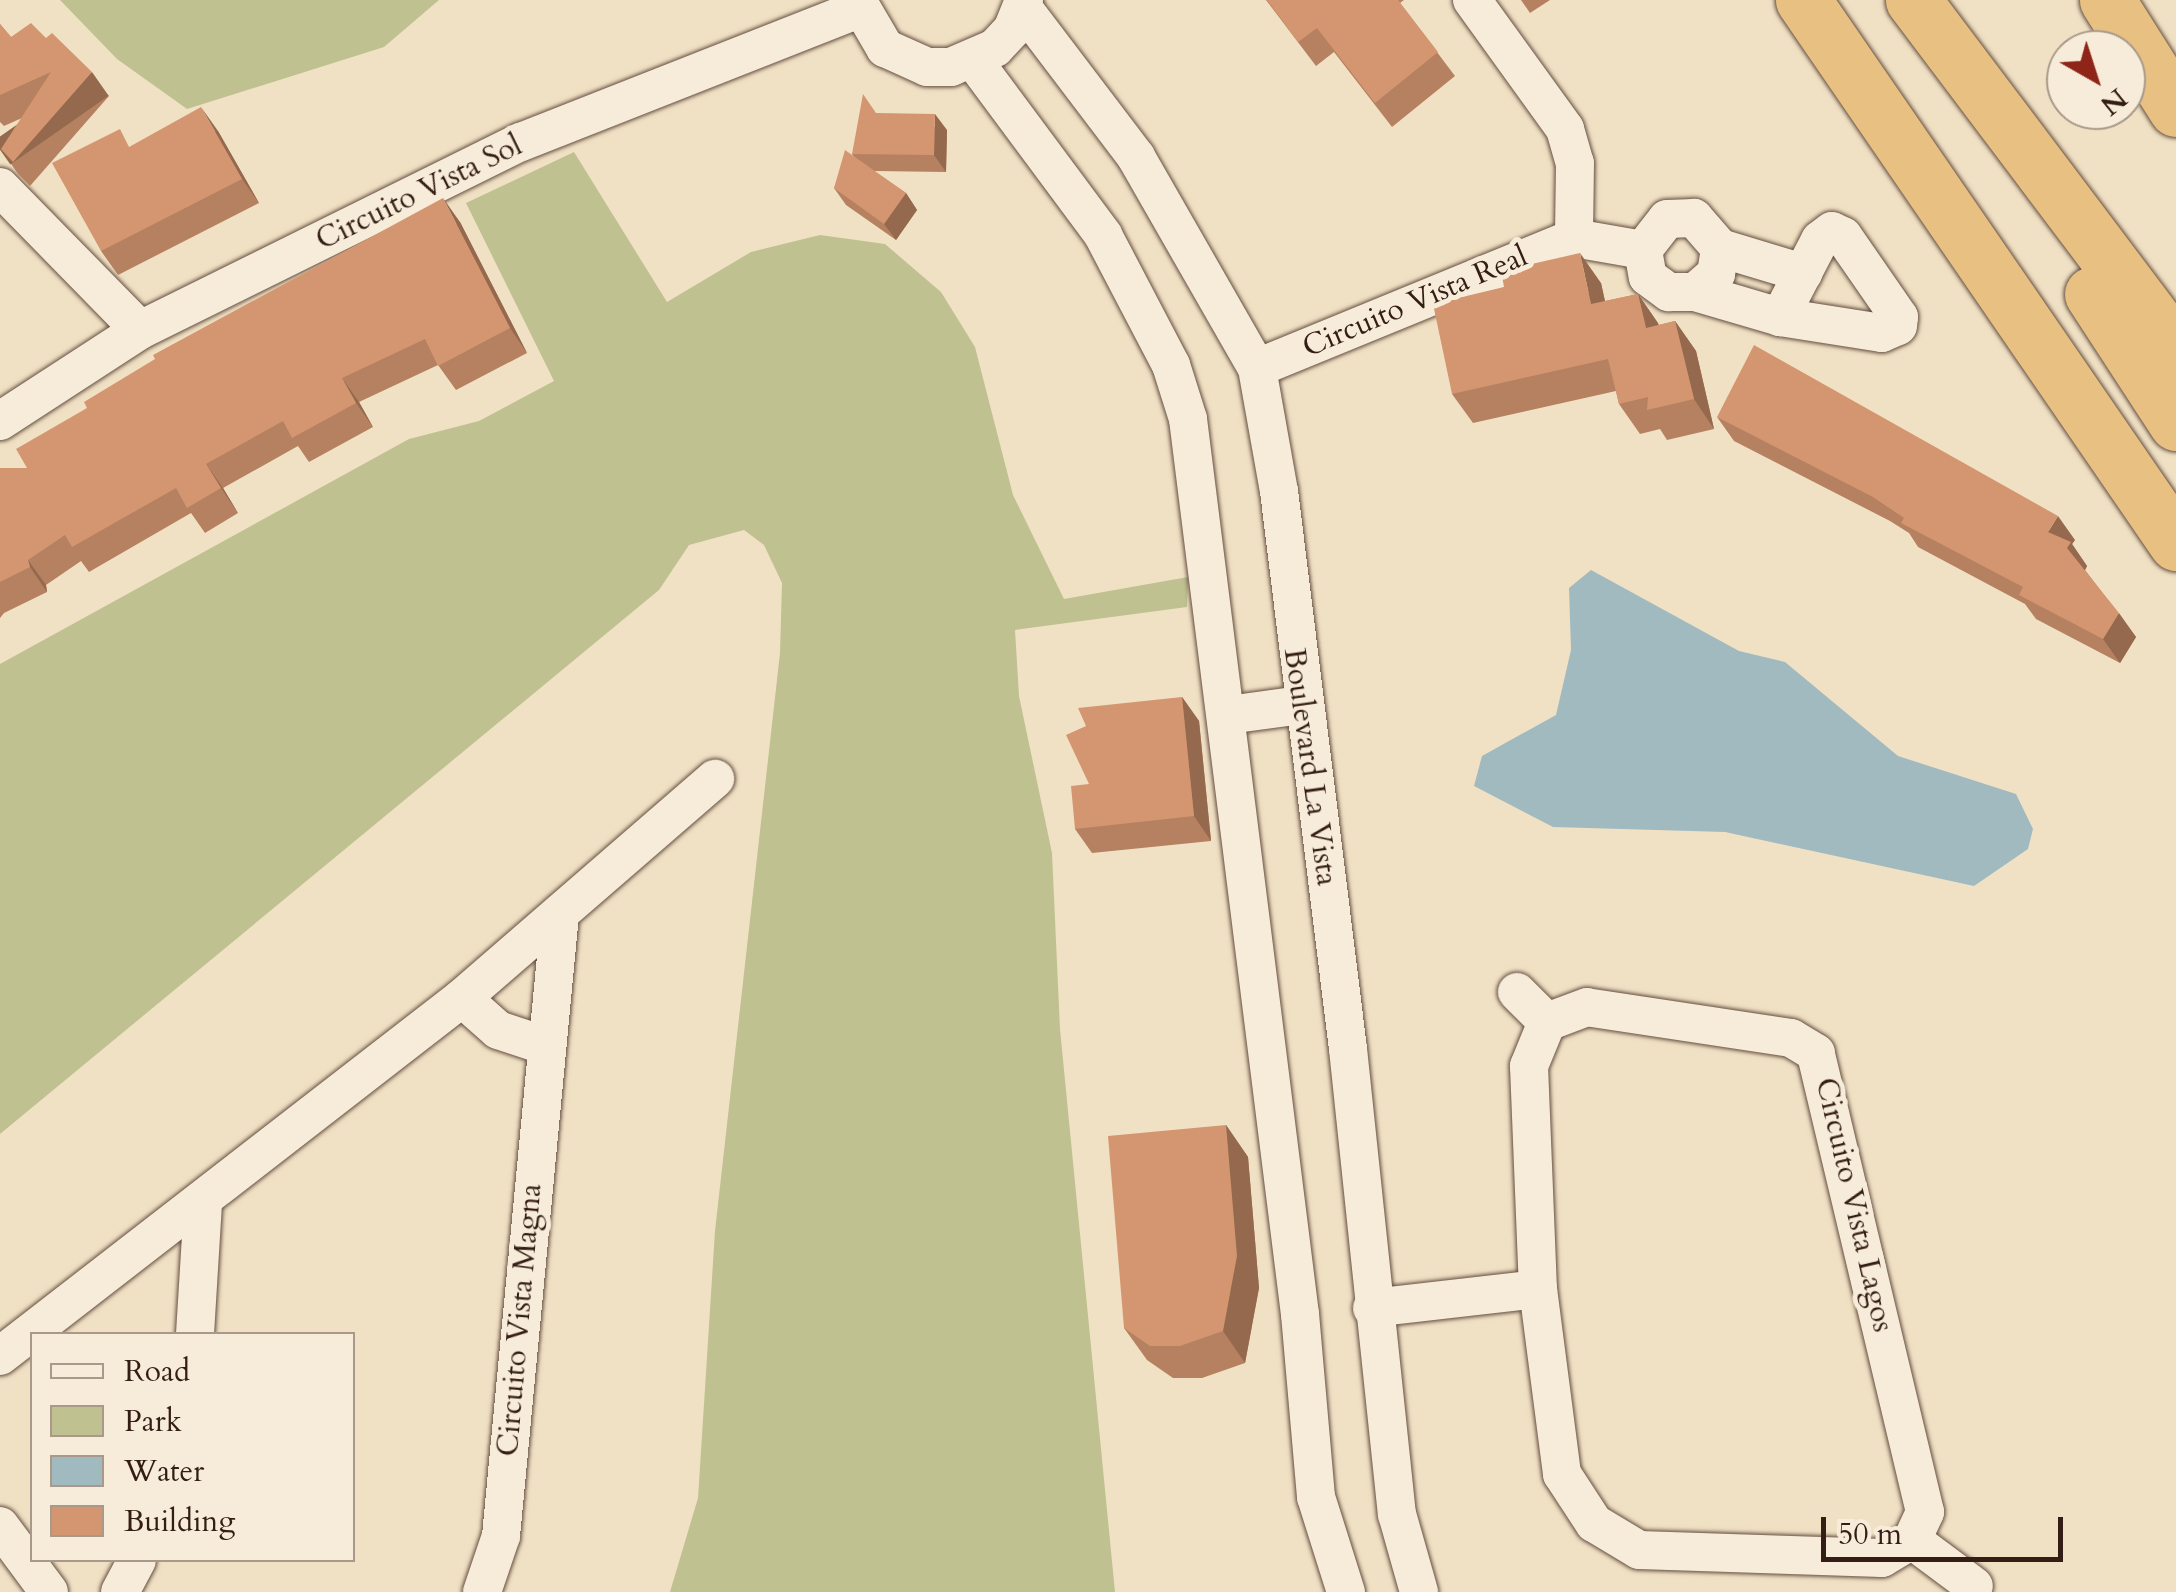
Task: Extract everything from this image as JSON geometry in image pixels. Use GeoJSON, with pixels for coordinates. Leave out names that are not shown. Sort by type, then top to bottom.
{"type":"FeatureCollection","features":[{"type":"Feature","properties":{"kind":"highway"},"geometry":{"type":"LineString","coordinates":[[1803,0],[2176,543]]}},
{"type":"Feature","properties":{"kind":"highway"},"geometry":{"type":"LineString","coordinates":[[1913,0],[2176,350]]}},
{"type":"Feature","properties":{"kind":"highway"},"geometry":{"type":"LineString","coordinates":[[2107,0],[2176,109]]}},
{"type":"Feature","properties":{"kind":"highway"},"geometry":{"type":"LineString","coordinates":[[2144,0],[2176,37]]}},
{"type":"Feature","properties":{"kind":"highway"},"geometry":{"type":"LineString","coordinates":[[1964,70],[2086,285],[2176,423]]}},
{"type":"Feature","properties":{"kind":"street"},"geometry":{"type":"LineString","coordinates":[[1472,0],[1565,129],[1575,163],[1574,238],[1643,250]]}},
{"type":"Feature","properties":{"kind":"street"},"geometry":{"type":"LineString","coordinates":[[858,5],[885,48],[928,67],[974,61],[1012,30],[1023,4]]}},
{"type":"Feature","properties":{"kind":"street","name":"Boulevard La Vista"},"geometry":{"type":"LineString","coordinates":[[1023,4],[1136,157],[1257,368],[1348,1049],[1372,1308],[1397,1514],[1418,1592]]}},
{"type":"Feature","properties":{"kind":"street","name":"Circuito Vista Sol"},"geometry":{"type":"LineString","coordinates":[[0,421],[140,330],[521,142],[858,5]]}},
{"type":"Feature","properties":{"kind":"street"},"geometry":{"type":"LineString","coordinates":[[974,61],[1103,234],[1171,365],[1188,418],[1228,716],[1316,1497],[1346,1592]]}},
{"type":"Feature","properties":{"kind":"street"},"geometry":{"type":"LineString","coordinates":[[0,186],[140,330]]}},
{"type":"Feature","properties":{"kind":"street"},"geometry":{"type":"LineString","coordinates":[[1643,250],[1656,227],[1680,217],[1706,225],[1720,248],[1716,274],[1695,292]]}},
{"type":"Feature","properties":{"kind":"street"},"geometry":{"type":"LineString","coordinates":[[1643,250],[1657,286],[1695,292],[1780,316],[1882,333],[1898,326],[1895,310],[1838,232],[1820,240],[1780,316]]}},
{"type":"Feature","properties":{"kind":"street","name":"Circuito Vista Real"},"geometry":{"type":"LineString","coordinates":[[1257,368],[1574,238]]}},
{"type":"Feature","properties":{"kind":"street"},"geometry":{"type":"LineString","coordinates":[[1720,248],[1803,273]]}},
{"type":"Feature","properties":{"kind":"street"},"geometry":{"type":"LineString","coordinates":[[1228,716],[1302,705]]}},
{"type":"Feature","properties":{"kind":"street"},"geometry":{"type":"LineString","coordinates":[[32,1332],[204,1205],[462,998],[714,779]]}},
{"type":"Feature","properties":{"kind":"street","name":"Circuito Vista Magna"},"geometry":{"type":"LineString","coordinates":[[482,1592],[501,1536],[543,1045],[560,914]]}},
{"type":"Feature","properties":{"kind":"street"},"geometry":{"type":"LineString","coordinates":[[1518,992],[1547,1022],[1530,1066],[1538,1289],[1562,1474],[1594,1523],[1639,1550],[1882,1558],[1912,1540],[1974,1586]]}},
{"type":"Feature","properties":{"kind":"street"},"geometry":{"type":"LineString","coordinates":[[462,998],[498,1030],[543,1045]]}},
{"type":"Feature","properties":{"kind":"street","name":"Circuito Vista Lagos"},"geometry":{"type":"LineString","coordinates":[[1547,1022],[1587,1008],[1829,1047],[1925,1512],[1912,1540]]}},
{"type":"Feature","properties":{"kind":"street"},"geometry":{"type":"LineString","coordinates":[[195,1332],[204,1205]]}},
{"type":"Feature","properties":{"kind":"street"},"geometry":{"type":"LineString","coordinates":[[1372,1308],[1538,1289]]}},
{"type":"Feature","properties":{"kind":"street"},"geometry":{"type":"LineString","coordinates":[[0,1356],[30,1334]]}},
{"type":"Feature","properties":{"kind":"street"},"geometry":{"type":"LineString","coordinates":[[0,1526],[49,1592]]}},
{"type":"Feature","properties":{"kind":"street"},"geometry":{"type":"LineString","coordinates":[[120,1592],[136,1562]]}},
{"type":"Feature","properties":{"kind":"green space"},"geometry":{"type":"Polygon","coordinates":[[[60,0],[439,0],[384,47],[187,109],[117,59],[60,0]]]}},
{"type":"Feature","properties":{"kind":"green space"},"geometry":{"type":"Polygon","coordinates":[[[574,152],[667,302],[751,252],[820,235],[885,244],[941,292],[975,347],[1013,495],[1064,599],[1188,577],[1187,607],[1015,630],[1019,696],[1052,853],[1060,1029],[1115,1592],[670,1592],[698,1498],[715,1231],[780,653],[782,583],[764,545],[744,530],[689,545],[659,590],[0,1134],[0,664],[409,439],[479,421],[554,381],[466,203],[574,152]]]}},
{"type":"Feature","properties":{"kind":"water"},"geometry":{"type":"Polygon","coordinates":[[[1591,570],[1739,651],[1785,662],[1898,756],[2016,794],[2033,829],[2028,849],[1974,886],[1725,832],[1553,827],[1474,786],[1482,756],[1556,715],[1571,650],[1569,588],[1591,570]]]}},
{"type":"Feature","properties":{"kind":"building"},"geometry":{"type":"Polygon","coordinates":[[[1267,0],[1398,0],[1438,52],[1375,103],[1317,28],[1298,42],[1267,0]]]}},
{"type":"Feature","properties":{"kind":"building"},"geometry":{"type":"Polygon","coordinates":[[[31,23],[46,38],[52,33],[92,72],[13,162],[1,149],[51,72],[0,95],[0,24],[11,37],[31,23]]]}},
{"type":"Feature","properties":{"kind":"building"},"geometry":{"type":"Polygon","coordinates":[[[863,94],[876,113],[935,114],[934,155],[852,154],[863,94]]]}},
{"type":"Feature","properties":{"kind":"building"},"geometry":{"type":"Polygon","coordinates":[[[201,107],[242,179],[101,251],[52,163],[120,129],[129,147],[201,107]]]}},
{"type":"Feature","properties":{"kind":"building"},"geometry":{"type":"Polygon","coordinates":[[[845,150],[906,193],[884,224],[834,188],[845,150]]]}},
{"type":"Feature","properties":{"kind":"building"},"geometry":{"type":"Polygon","coordinates":[[[443,198],[510,328],[438,366],[425,339],[342,378],[356,403],[292,438],[283,421],[206,464],[221,488],[187,508],[176,488],[72,547],[65,535],[28,560],[30,567],[0,582],[0,468],[27,468],[16,449],[87,408],[84,402],[155,359],[153,355],[443,198]]]}},
{"type":"Feature","properties":{"kind":"building"},"geometry":{"type":"Polygon","coordinates":[[[1580,253],[1591,304],[1638,294],[1646,328],[1675,321],[1694,399],[1647,410],[1648,397],[1619,404],[1608,359],[1452,394],[1433,304],[1504,287],[1501,271],[1580,253]]]}},
{"type":"Feature","properties":{"kind":"building"},"geometry":{"type":"Polygon","coordinates":[[[1754,345],[2058,516],[2048,532],[2071,542],[2067,548],[2119,613],[2103,639],[2019,595],[2023,587],[1901,523],[1904,518],[1873,497],[1717,417],[1754,345]]]}},
{"type":"Feature","properties":{"kind":"building"},"geometry":{"type":"Polygon","coordinates":[[[1182,697],[1194,816],[1075,829],[1071,786],[1089,784],[1066,735],[1086,726],[1078,708],[1182,697]]]}},
{"type":"Feature","properties":{"kind":"building"},"geometry":{"type":"Polygon","coordinates":[[[1226,1125],[1237,1256],[1223,1331],[1180,1346],[1150,1346],[1124,1328],[1108,1136],[1226,1125]]]}}]}
